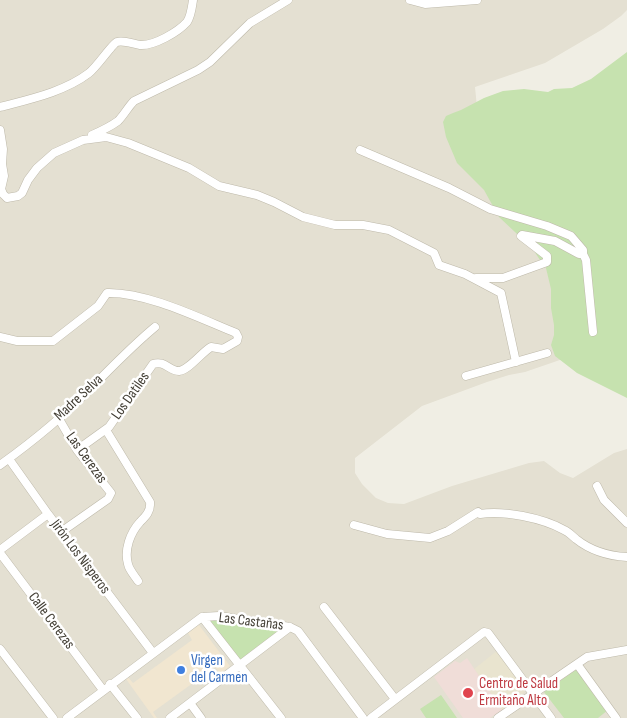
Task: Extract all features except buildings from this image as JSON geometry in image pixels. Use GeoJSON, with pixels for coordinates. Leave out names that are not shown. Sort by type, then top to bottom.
{"type":"FeatureCollection","features":[{"type":"Feature","properties":{"kind":"street"},"geometry":{"type":"LineString","coordinates":[[0,106],[28,100],[66,86],[90,73],[105,58],[113,45],[118,42],[142,45],[158,42],[171,35],[186,23],[194,0]]}},
{"type":"Feature","properties":{"kind":"street"},"geometry":{"type":"LineString","coordinates":[[0,130],[4,176],[1,189],[7,198],[18,196],[22,193],[28,180],[37,168],[54,153],[106,129],[120,120],[134,101],[198,70],[210,62],[250,23],[288,0]]}},
{"type":"Feature","properties":{"kind":"street"},"geometry":{"type":"LineString","coordinates":[[410,0],[425,4],[476,0]]}},
{"type":"Feature","properties":{"kind":"street"},"geometry":{"type":"LineString","coordinates":[[69,145],[84,140],[106,137],[128,143],[189,168],[219,186],[257,195],[303,217],[336,225],[390,230],[434,253],[439,265],[474,278],[501,293],[516,362]]}},
{"type":"Feature","properties":{"kind":"street"},"geometry":{"type":"LineString","coordinates":[[360,150],[449,188],[490,209],[547,226],[571,236],[582,247],[586,260],[593,332]]}},
{"type":"Feature","properties":{"kind":"street"},"geometry":{"type":"LineString","coordinates":[[474,278],[503,278],[547,262],[547,256],[522,235],[555,241],[578,254],[583,254]]}},
{"type":"Feature","properties":{"kind":"street","name":"Los Datiles"},"geometry":{"type":"LineString","coordinates":[[0,337],[16,341],[53,341],[98,306],[108,293],[120,292],[147,299],[236,333],[237,341],[223,349],[211,347],[180,371],[164,363],[158,362],[153,364],[106,430],[77,450]]}},
{"type":"Feature","properties":{"kind":"street","name":"Madre Selva"},"geometry":{"type":"LineString","coordinates":[[0,466],[59,419],[134,344],[155,327]]}},
{"type":"Feature","properties":{"kind":"street"},"geometry":{"type":"LineString","coordinates":[[466,376],[547,353]]}},
{"type":"Feature","properties":{"kind":"street","name":"Las Cerezas"},"geometry":{"type":"LineString","coordinates":[[59,419],[77,450],[111,493],[108,499],[61,532]]}},
{"type":"Feature","properties":{"kind":"street"},"geometry":{"type":"LineString","coordinates":[[106,430],[150,502],[149,512],[138,524],[126,551],[128,565],[138,581]]}},
{"type":"Feature","properties":{"kind":"street","name":"Jirón Los Nisperos"},"geometry":{"type":"LineString","coordinates":[[9,459],[61,532],[153,653]]}},
{"type":"Feature","properties":{"kind":"street"},"geometry":{"type":"LineString","coordinates":[[597,486],[604,500],[627,523]]}},
{"type":"Feature","properties":{"kind":"street"},"geometry":{"type":"LineString","coordinates":[[354,525],[387,534],[430,538],[448,531],[478,512],[480,514],[503,513],[550,524],[564,529],[592,549],[609,555],[627,557]]}},
{"type":"Feature","properties":{"kind":"street"},"geometry":{"type":"LineString","coordinates":[[0,552],[48,514]]}},
{"type":"Feature","properties":{"kind":"street","name":"Calle Cerezas"},"geometry":{"type":"LineString","coordinates":[[0,552],[103,690]]}},
{"type":"Feature","properties":{"kind":"street"},"geometry":{"type":"LineString","coordinates":[[324,607],[395,699]]}},
{"type":"Feature","properties":{"kind":"street","name":"Las Castañas"},"geometry":{"type":"LineString","coordinates":[[67,718],[202,617],[219,616],[290,627],[298,631],[363,718]]}},
{"type":"Feature","properties":{"kind":"street"},"geometry":{"type":"LineString","coordinates":[[202,617],[281,718]]}},
{"type":"Feature","properties":{"kind":"street"},"geometry":{"type":"LineString","coordinates":[[170,718],[290,627]]}},
{"type":"Feature","properties":{"kind":"street"},"geometry":{"type":"LineString","coordinates":[[370,718],[482,633],[488,633],[551,718]]}},
{"type":"Feature","properties":{"kind":"street"},"geometry":{"type":"LineString","coordinates":[[0,649],[53,718]]}},
{"type":"Feature","properties":{"kind":"street"},"geometry":{"type":"LineString","coordinates":[[498,718],[587,657],[627,650]]}},
{"type":"Feature","properties":{"kind":"street"},"geometry":{"type":"LineString","coordinates":[[577,664],[614,715],[603,718]]}},
{"type":"Feature","properties":{"kind":"street"},"geometry":{"type":"LineString","coordinates":[[110,684],[137,718]]}},
{"type":"Feature","properties":{"kind":"street"},"geometry":{"type":"LineString","coordinates":[[190,703],[201,718]]}},
{"type":"Feature","properties":{"kind":"shaded area"},"geometry":{"type":"Polygon","coordinates":[[[0,0],[627,0],[627,10],[621,16],[603,29],[545,63],[475,87],[480,137],[510,156],[586,351],[525,372],[487,382],[422,406],[355,458],[355,473],[362,484],[376,498],[388,503],[404,504],[452,486],[529,463],[544,461],[560,473],[573,478],[614,453],[627,449],[627,718],[0,718],[0,0]]]}},
{"type":"Feature","properties":{"kind":"shaded area","name":"Virgen del Carmen"},"geometry":{"type":"Polygon","coordinates":[[[199,625],[230,666],[220,674],[215,667],[153,712],[157,718],[154,718],[126,679],[128,677],[133,683],[192,640],[188,633],[199,625]]]}},
{"type":"Feature","properties":{"kind":"shaded area"},"geometry":{"type":"Polygon","coordinates":[[[498,650],[527,690],[502,710],[474,669],[498,650]]]}},
{"type":"Feature","properties":{"kind":"shaded area","name":"Centro de Salud Ermitaño Alto"},"geometry":{"type":"Polygon","coordinates":[[[467,658],[502,710],[490,718],[463,718],[434,677],[455,661],[460,663],[467,658]]]}},
{"type":"Feature","properties":{"kind":"green space"},"geometry":{"type":"Polygon","coordinates":[[[627,52],[627,398],[577,373],[555,356],[551,345],[554,325],[551,308],[551,289],[545,264],[532,248],[499,217],[484,190],[457,163],[446,137],[443,122],[446,116],[503,91],[524,89],[548,92],[554,89],[572,88],[591,79],[627,52]]]}},
{"type":"Feature","properties":{"kind":"green space"},"geometry":{"type":"Polygon","coordinates":[[[213,619],[282,629],[240,662],[208,620],[213,619]]]}},
{"type":"Feature","properties":{"kind":"green space"},"geometry":{"type":"Polygon","coordinates":[[[577,669],[608,710],[598,718],[564,718],[544,692],[577,669]]]}},
{"type":"Feature","properties":{"kind":"green space"},"geometry":{"type":"Polygon","coordinates":[[[441,695],[457,718],[426,718],[420,709],[441,695]]]}},
{"type":"Feature","properties":{"kind":"place","name":"Virgen del Carmen"},"geometry":{"type":"Point","coordinates":[181,670]}},
{"type":"Feature","properties":{"kind":"place","name":"Centro de Salud Ermitaño Alto"},"geometry":{"type":"Point","coordinates":[468,693]}}]}
